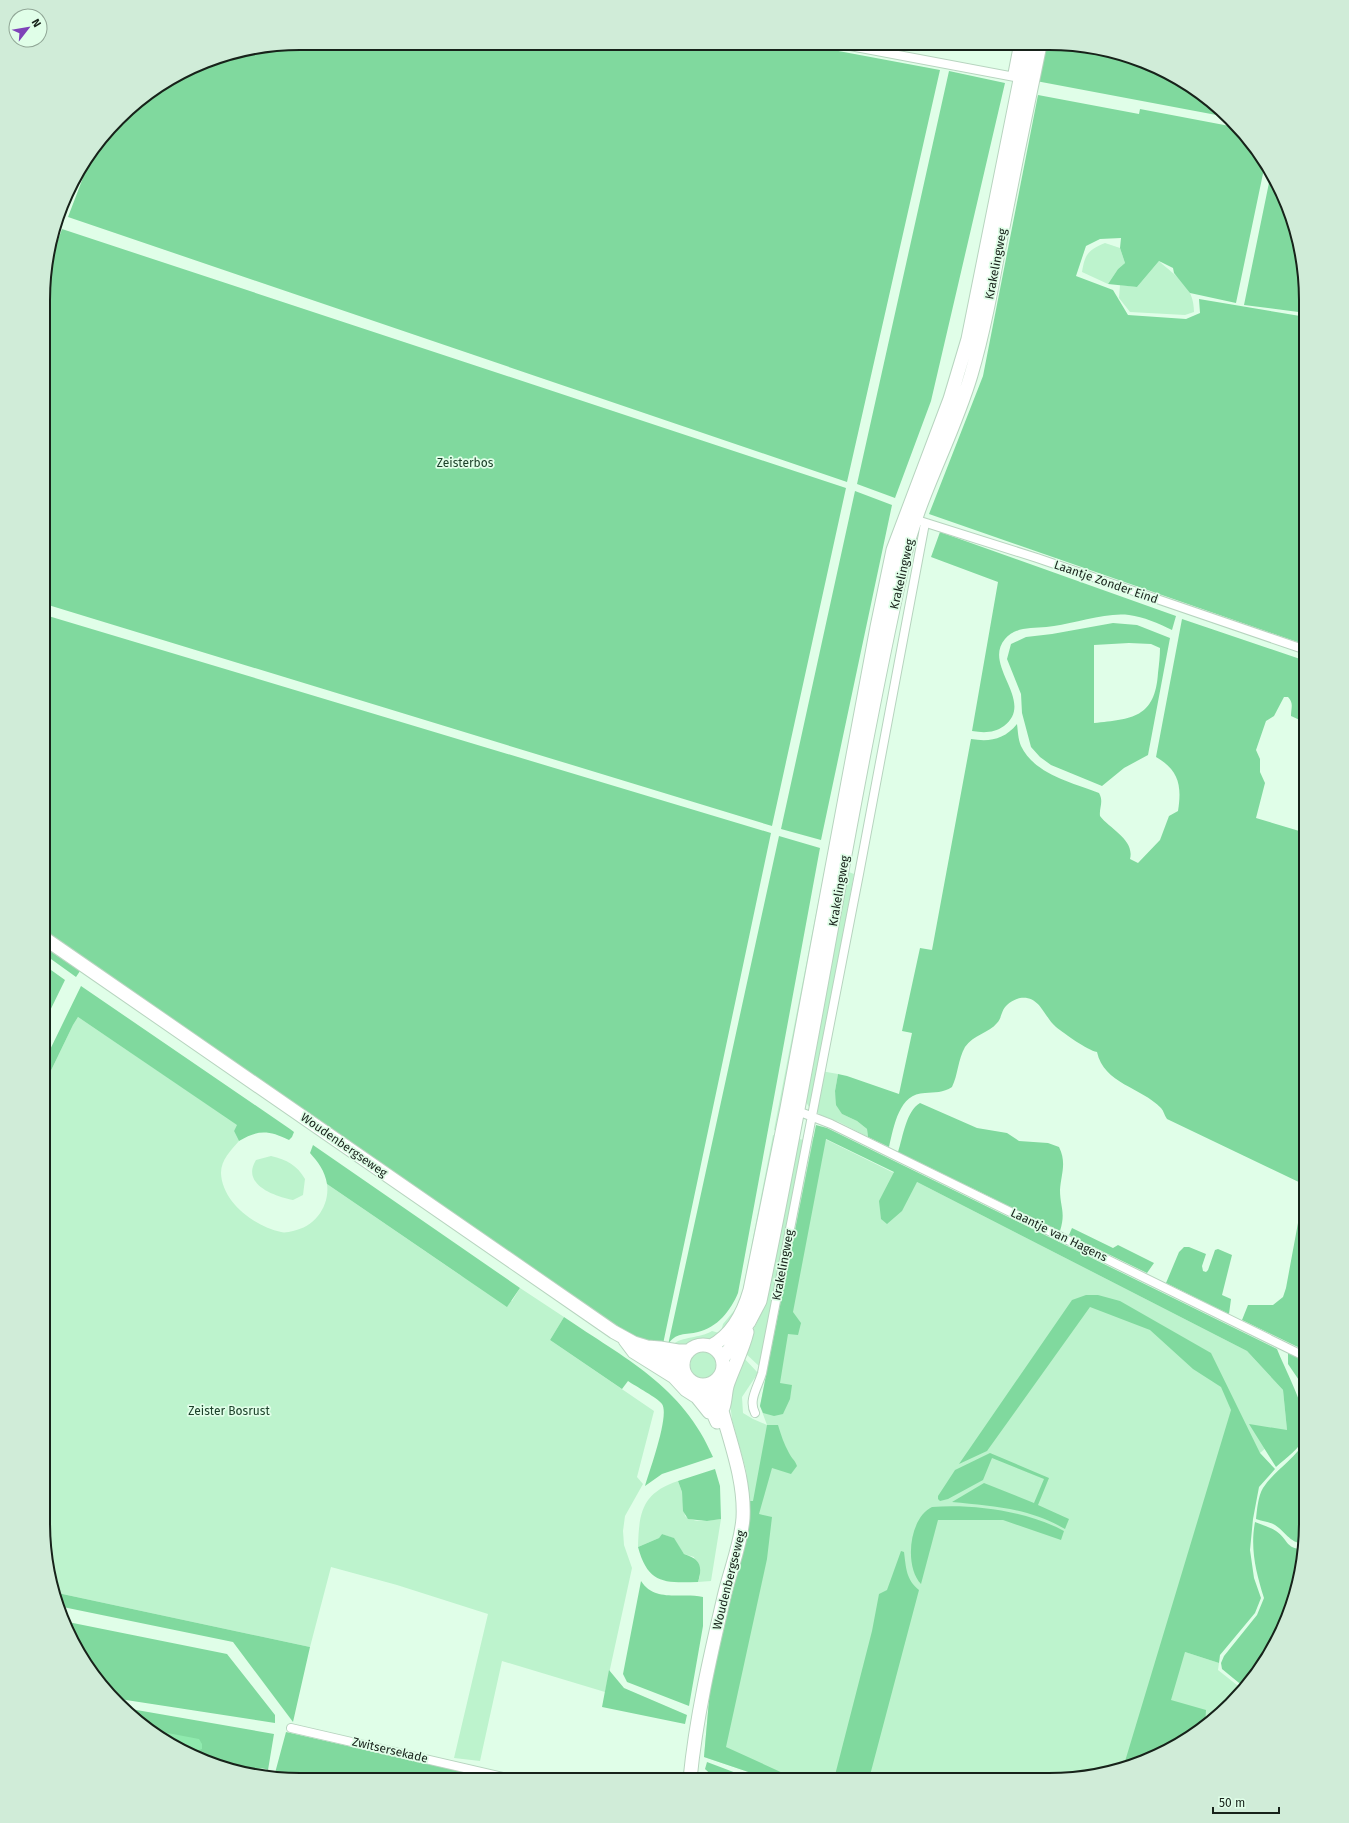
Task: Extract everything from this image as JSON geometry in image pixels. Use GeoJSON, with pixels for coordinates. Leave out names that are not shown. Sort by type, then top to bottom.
{"type":"FeatureCollection","features":[{"type":"Feature","properties":{"kind":"main road","name":"Krakelingweg"},"geometry":{"type":"LineString","coordinates":[[711,1346],[724,1336],[739,1317],[746,1304],[750,1290],[792,1109],[904,558],[916,518],[962,403],[972,372],[993,281],[1026,50]]}},
{"type":"Feature","properties":{"kind":"main road","name":"Krakelingweg"},"geometry":{"type":"LineString","coordinates":[[1022,78],[1037,50]]}},
{"type":"Feature","properties":{"kind":"main road","name":"Woudenbergseweg"},"geometry":{"type":"LineString","coordinates":[[50,942],[622,1337],[647,1347],[659,1356],[678,1364],[682,1369]]}},
{"type":"Feature","properties":{"kind":"main road","name":"Krakelingweg"},"geometry":{"type":"LineString","coordinates":[[723,1358],[749,1322],[760,1301],[792,1109]]}},
{"type":"Feature","properties":{"kind":"main road"},"geometry":{"type":"LineString","coordinates":[[718,1415],[726,1400],[727,1383],[740,1351],[745,1343],[749,1322]]}},
{"type":"Feature","properties":{"kind":"main road"},"geometry":{"type":"LineString","coordinates":[[622,1337],[634,1352],[669,1372],[686,1390],[697,1397],[703,1407],[718,1415]]}},
{"type":"Feature","properties":{"kind":"main road"},"geometry":{"type":"LineString","coordinates":[[701,1386],[715,1381],[721,1374],[723,1358],[716,1348],[703,1344],[694,1346],[687,1351],[682,1361],[682,1369],[689,1380],[701,1386],[718,1415]]}},
{"type":"Feature","properties":{"kind":"main road","name":"Woudenbergseweg"},"geometry":{"type":"LineString","coordinates":[[647,1347],[687,1351]]}},
{"type":"Feature","properties":{"kind":"main road"},"geometry":{"type":"LineString","coordinates":[[715,1381],[718,1415]]}},
{"type":"Feature","properties":{"kind":"main road","name":"Woudenbergseweg"},"geometry":{"type":"LineString","coordinates":[[691,1773],[696,1731],[721,1608],[732,1563],[738,1504],[736,1486],[718,1415]]}},
{"type":"Feature","properties":{"kind":"street"},"geometry":{"type":"LineString","coordinates":[[872,50],[1022,78]]}},
{"type":"Feature","properties":{"kind":"street","name":"Krakelingweg"},"geometry":{"type":"LineString","coordinates":[[1019,50],[1022,78]]}},
{"type":"Feature","properties":{"kind":"street","name":"Krakelingweg"},"geometry":{"type":"LineString","coordinates":[[755,1413],[752,1407],[752,1398],[762,1373],[812,1116],[916,518]]}},
{"type":"Feature","properties":{"kind":"street","name":"Laantje Zonder Eind"},"geometry":{"type":"LineString","coordinates":[[916,518],[1299,648]]}},
{"type":"Feature","properties":{"kind":"street"},"geometry":{"type":"LineString","coordinates":[[792,1109],[812,1116]]}},
{"type":"Feature","properties":{"kind":"street","name":"Laantje van Hagens"},"geometry":{"type":"LineString","coordinates":[[812,1116],[1299,1354]]}},
{"type":"Feature","properties":{"kind":"street","name":"Zwitsersekade"},"geometry":{"type":"LineString","coordinates":[[291,1728],[490,1773]]}},
{"type":"Feature","properties":{"kind":"green space"},"geometry":{"type":"Polygon","coordinates":[[[300,50],[833,50],[940,70],[847,482],[68,217],[85,171],[112,135],[135,112],[175,83],[204,69],[220,63],[267,52],[300,50]]]}},
{"type":"Feature","properties":{"kind":"green space"},"geometry":{"type":"Polygon","coordinates":[[[1042,50],[1082,52],[1098,55],[1129,63],[1174,83],[1218,115],[1036,81],[1042,50]]]}},
{"type":"Feature","properties":{"kind":"green space"},"geometry":{"type":"Polygon","coordinates":[[[949,71],[1005,83],[931,401],[895,498],[857,484],[949,71]]]}},
{"type":"Feature","properties":{"kind":"green space"},"geometry":{"type":"Polygon","coordinates":[[[1038,95],[1139,114],[1140,109],[1229,126],[1264,171],[1236,303],[1190,293],[1174,273],[1173,268],[1159,261],[1137,287],[1108,284],[1118,269],[1125,263],[1120,248],[1121,238],[1100,239],[1086,246],[1076,276],[1113,290],[1128,315],[1186,319],[1200,313],[1199,299],[1299,316],[1299,643],[929,514],[983,376],[1038,95]]]}},
{"type":"Feature","properties":{"kind":"green space"},"geometry":{"type":"Polygon","coordinates":[[[1269,182],[1286,220],[1294,251],[1297,267],[1299,312],[1244,305],[1269,182]]]}},
{"type":"Feature","properties":{"kind":"green space","name":"Zeisterbos"},"geometry":{"type":"Polygon","coordinates":[[[62,229],[846,488],[772,826],[50,606],[50,300],[52,267],[57,242],[62,229]]]}},
{"type":"Feature","properties":{"kind":"green space"},"geometry":{"type":"Polygon","coordinates":[[[1105,243],[1120,248],[1125,263],[1118,269],[1108,284],[1082,272],[1084,261],[1088,253],[1105,243]]]}},
{"type":"Feature","properties":{"kind":"green space"},"geometry":{"type":"Polygon","coordinates":[[[1159,261],[1183,282],[1191,295],[1194,312],[1185,315],[1130,312],[1119,298],[1120,285],[1137,287],[1159,261]]]}},
{"type":"Feature","properties":{"kind":"green space"},"geometry":{"type":"Polygon","coordinates":[[[855,491],[892,505],[821,840],[781,829],[855,491]]]}},
{"type":"Feature","properties":{"kind":"green space"},"geometry":{"type":"Polygon","coordinates":[[[940,532],[1176,616],[1172,630],[1146,619],[1120,614],[1101,616],[1063,625],[1023,629],[1013,632],[1005,639],[1000,649],[1000,660],[1012,695],[1014,706],[1012,716],[1004,726],[996,730],[985,732],[972,731],[998,582],[931,557],[940,532]]]}},
{"type":"Feature","properties":{"kind":"green space"},"geometry":{"type":"Polygon","coordinates":[[[50,617],[771,833],[663,1344],[639,1339],[620,1331],[50,935],[50,617]]]}},
{"type":"Feature","properties":{"kind":"green space"},"geometry":{"type":"Polygon","coordinates":[[[1182,619],[1299,659],[1299,720],[1291,716],[1291,701],[1288,697],[1284,697],[1274,716],[1266,721],[1256,750],[1260,759],[1260,772],[1265,783],[1256,818],[1299,831],[1299,1182],[1167,1119],[1162,1109],[1153,1101],[1124,1084],[1107,1071],[1101,1063],[1097,1052],[1082,1045],[1056,1027],[1037,1003],[1027,998],[1020,998],[1010,1003],[1005,1007],[999,1021],[994,1026],[968,1043],[959,1062],[952,1087],[942,1091],[916,1094],[909,1098],[899,1112],[889,1147],[868,1137],[867,1129],[857,1121],[842,1114],[836,1105],[835,1091],[838,1074],[899,1094],[912,1033],[902,1031],[920,948],[932,950],[971,739],[996,739],[1007,734],[1017,724],[1021,746],[1027,756],[1035,764],[1045,771],[1066,781],[1099,793],[1101,802],[1100,816],[1121,835],[1129,846],[1131,852],[1130,859],[1138,863],[1160,840],[1169,816],[1178,811],[1179,786],[1177,780],[1170,767],[1156,757],[1182,619]]]}},
{"type":"Feature","properties":{"kind":"green space"},"geometry":{"type":"Polygon","coordinates":[[[1113,623],[1137,625],[1170,638],[1148,755],[1124,768],[1102,786],[1051,765],[1040,757],[1031,747],[1022,713],[1021,694],[1007,659],[1011,644],[1026,637],[1113,623]],[[1129,643],[1094,645],[1094,723],[1120,720],[1139,713],[1146,708],[1152,699],[1156,688],[1160,657],[1160,648],[1151,644],[1129,643]]]}},
{"type":"Feature","properties":{"kind":"green space"},"geometry":{"type":"Polygon","coordinates":[[[779,836],[820,848],[738,1293],[727,1312],[711,1327],[698,1332],[677,1336],[668,1345],[779,836]]]}},
{"type":"Feature","properties":{"kind":"green space"},"geometry":{"type":"Polygon","coordinates":[[[825,867],[828,867],[778,1131],[774,1130],[825,867]]]}},
{"type":"Feature","properties":{"kind":"green space"},"geometry":{"type":"Polygon","coordinates":[[[846,871],[854,874],[812,1106],[809,1107],[806,1102],[846,871]]]}},
{"type":"Feature","properties":{"kind":"green space"},"geometry":{"type":"Polygon","coordinates":[[[50,951],[80,971],[76,977],[50,958],[50,951]]]}},
{"type":"Feature","properties":{"kind":"green space"},"geometry":{"type":"Polygon","coordinates":[[[50,969],[65,980],[50,1011],[50,969]]]}},
{"type":"Feature","properties":{"kind":"green space"},"geometry":{"type":"Polygon","coordinates":[[[81,986],[294,1132],[289,1140],[275,1134],[258,1133],[239,1141],[234,1131],[237,1125],[78,1017],[50,1073],[50,1050],[81,986]]]}},
{"type":"Feature","properties":{"kind":"green space","name":"Zeister Bosrust"},"geometry":{"type":"Polygon","coordinates":[[[78,1017],[238,1125],[234,1131],[239,1141],[225,1160],[221,1168],[221,1173],[227,1194],[233,1203],[250,1218],[271,1229],[282,1232],[290,1232],[301,1229],[314,1220],[319,1214],[326,1200],[327,1184],[460,1275],[512,1301],[520,1288],[564,1317],[550,1340],[654,1411],[637,1477],[643,1484],[625,1516],[623,1531],[624,1545],[632,1568],[605,1692],[502,1661],[480,1761],[454,1758],[488,1614],[397,1585],[331,1567],[310,1647],[60,1594],[52,1556],[50,1523],[50,1073],[78,1017]]]}},
{"type":"Feature","properties":{"kind":"green space"},"geometry":{"type":"Polygon","coordinates":[[[821,1071],[838,1074],[835,1091],[842,1114],[857,1121],[867,1129],[868,1137],[839,1122],[820,1115],[816,1111],[821,1071]]]}},
{"type":"Feature","properties":{"kind":"green space"},"geometry":{"type":"Polygon","coordinates":[[[920,1103],[977,1128],[1007,1133],[1019,1141],[1048,1143],[1059,1147],[1063,1158],[1060,1196],[1063,1219],[1060,1231],[898,1152],[908,1118],[915,1107],[920,1103]]]}},
{"type":"Feature","properties":{"kind":"green space"},"geometry":{"type":"Polygon","coordinates":[[[816,1125],[827,1128],[1277,1349],[1299,1401],[1299,1445],[1276,1467],[1249,1424],[1287,1430],[1283,1390],[1247,1351],[917,1182],[902,1211],[887,1224],[881,1219],[879,1201],[894,1172],[826,1139],[793,1312],[801,1323],[798,1335],[788,1334],[780,1383],[792,1385],[790,1399],[783,1414],[774,1416],[763,1413],[760,1406],[816,1125]]]}},
{"type":"Feature","properties":{"kind":"green space"},"geometry":{"type":"Polygon","coordinates":[[[773,1135],[778,1136],[746,1295],[724,1332],[722,1328],[723,1324],[738,1306],[742,1294],[773,1135]]]}},
{"type":"Feature","properties":{"kind":"green space"},"geometry":{"type":"Polygon","coordinates":[[[813,1137],[825,1139],[892,1172],[917,1182],[1247,1351],[1283,1390],[1287,1430],[1260,1453],[1185,1652],[1219,1663],[1218,1670],[1238,1686],[1214,1711],[1174,1740],[1129,1760],[1082,1771],[1049,1773],[751,1773],[704,1757],[710,1689],[748,1524],[748,1488],[746,1470],[732,1420],[729,1393],[742,1356],[758,1373],[742,1397],[743,1413],[767,1425],[760,1406],[813,1137]]]}},
{"type":"Feature","properties":{"kind":"green space"},"geometry":{"type":"Polygon","coordinates":[[[794,1138],[804,1140],[760,1367],[743,1351],[765,1306],[782,1223],[794,1138]]]}},
{"type":"Feature","properties":{"kind":"green space"},"geometry":{"type":"Polygon","coordinates":[[[313,1145],[520,1288],[507,1307],[327,1184],[321,1167],[310,1153],[313,1145]]]}},
{"type":"Feature","properties":{"kind":"green space"},"geometry":{"type":"Polygon","coordinates":[[[271,1156],[287,1161],[299,1170],[305,1179],[303,1195],[293,1200],[285,1198],[261,1188],[256,1182],[253,1176],[252,1168],[256,1160],[271,1156]]]}},
{"type":"Feature","properties":{"kind":"green space"},"geometry":{"type":"Polygon","coordinates":[[[1299,1218],[1299,1348],[1242,1320],[1248,1305],[1273,1305],[1283,1297],[1299,1218]]]}},
{"type":"Feature","properties":{"kind":"green space"},"geometry":{"type":"Polygon","coordinates":[[[1072,1228],[1113,1248],[1118,1245],[1154,1263],[1147,1273],[1069,1235],[1072,1228]]]}},
{"type":"Feature","properties":{"kind":"green space"},"geometry":{"type":"Polygon","coordinates":[[[1184,1247],[1189,1247],[1206,1254],[1202,1266],[1203,1271],[1206,1272],[1215,1250],[1218,1249],[1232,1255],[1222,1295],[1231,1299],[1229,1314],[1166,1283],[1179,1252],[1184,1247]]]}},
{"type":"Feature","properties":{"kind":"green space"},"geometry":{"type":"Polygon","coordinates":[[[1086,1295],[1098,1295],[1120,1301],[1211,1353],[1260,1453],[1275,1469],[1259,1487],[1253,1519],[1250,1550],[1254,1578],[1261,1598],[1255,1613],[1220,1655],[1219,1663],[1185,1652],[1171,1700],[1206,1710],[1205,1718],[1174,1740],[1145,1754],[1125,1761],[1231,1410],[1221,1387],[1193,1369],[1150,1330],[1090,1307],[987,1451],[959,1464],[1072,1300],[1086,1295]]]}},
{"type":"Feature","properties":{"kind":"green space"},"geometry":{"type":"Polygon","coordinates":[[[564,1317],[630,1361],[668,1392],[686,1411],[700,1432],[713,1457],[662,1474],[645,1486],[661,1431],[664,1410],[662,1404],[660,1401],[628,1381],[622,1389],[550,1340],[564,1317]]]}},
{"type":"Feature","properties":{"kind":"green space"},"geometry":{"type":"Polygon","coordinates":[[[712,1331],[719,1333],[710,1341],[693,1343],[687,1347],[674,1344],[681,1340],[712,1331]]]}},
{"type":"Feature","properties":{"kind":"green space"},"geometry":{"type":"Polygon","coordinates":[[[703,1352],[712,1356],[716,1365],[712,1374],[703,1378],[694,1374],[690,1365],[694,1356],[703,1352]]]}},
{"type":"Feature","properties":{"kind":"green space"},"geometry":{"type":"Polygon","coordinates":[[[1288,1352],[1299,1357],[1299,1380],[1288,1364],[1288,1352]]]}},
{"type":"Feature","properties":{"kind":"green space"},"geometry":{"type":"Polygon","coordinates":[[[767,1425],[778,1425],[781,1436],[797,1466],[791,1474],[772,1468],[759,1514],[772,1517],[767,1559],[726,1747],[783,1773],[751,1773],[704,1757],[710,1689],[748,1524],[748,1501],[753,1501],[767,1425]]]}},
{"type":"Feature","properties":{"kind":"green space"},"geometry":{"type":"Polygon","coordinates":[[[1299,1450],[1298,1542],[1288,1537],[1275,1525],[1256,1519],[1261,1491],[1273,1476],[1299,1450]]]}},
{"type":"Feature","properties":{"kind":"green space"},"geometry":{"type":"Polygon","coordinates":[[[990,1453],[1049,1478],[1038,1505],[1069,1519],[1065,1529],[1038,1516],[1024,1512],[952,1502],[984,1483],[1034,1503],[1044,1479],[992,1458],[983,1480],[948,1499],[940,1501],[938,1499],[938,1496],[955,1470],[990,1453]]]}},
{"type":"Feature","properties":{"kind":"green space"},"geometry":{"type":"Polygon","coordinates":[[[715,1469],[720,1486],[721,1519],[707,1521],[688,1519],[683,1511],[682,1492],[678,1481],[715,1469]]]}},
{"type":"Feature","properties":{"kind":"green space"},"geometry":{"type":"Polygon","coordinates":[[[678,1481],[682,1492],[685,1516],[697,1521],[721,1519],[711,1581],[698,1582],[700,1576],[694,1557],[684,1554],[673,1538],[662,1534],[659,1538],[638,1547],[640,1524],[645,1505],[657,1491],[678,1481]]]}},
{"type":"Feature","properties":{"kind":"green space"},"geometry":{"type":"Polygon","coordinates":[[[948,1506],[1000,1510],[1034,1518],[1064,1531],[1061,1540],[1003,1520],[938,1520],[921,1584],[912,1566],[912,1543],[914,1531],[918,1521],[924,1513],[932,1507],[948,1506]]]}},
{"type":"Feature","properties":{"kind":"green space"},"geometry":{"type":"Polygon","coordinates":[[[1255,1522],[1269,1527],[1280,1534],[1290,1546],[1297,1549],[1297,1556],[1286,1603],[1280,1619],[1266,1648],[1240,1684],[1222,1669],[1221,1663],[1224,1656],[1257,1615],[1264,1598],[1255,1560],[1253,1542],[1255,1522]]]}},
{"type":"Feature","properties":{"kind":"green space"},"geometry":{"type":"Polygon","coordinates":[[[662,1534],[674,1538],[684,1554],[694,1558],[697,1561],[700,1567],[698,1582],[667,1581],[652,1575],[642,1559],[638,1547],[659,1538],[662,1534]]]}},
{"type":"Feature","properties":{"kind":"green space"},"geometry":{"type":"Polygon","coordinates":[[[901,1551],[904,1552],[909,1578],[919,1590],[871,1773],[836,1773],[872,1631],[879,1594],[887,1590],[901,1551]]]}},
{"type":"Feature","properties":{"kind":"green space"},"geometry":{"type":"Polygon","coordinates":[[[641,1581],[647,1588],[661,1594],[703,1597],[703,1626],[689,1706],[627,1682],[623,1674],[641,1581]]]}},
{"type":"Feature","properties":{"kind":"green space"},"geometry":{"type":"Polygon","coordinates":[[[60,1594],[310,1647],[293,1722],[233,1642],[65,1607],[60,1594]]]}},
{"type":"Feature","properties":{"kind":"green space"},"geometry":{"type":"Polygon","coordinates":[[[71,1623],[227,1654],[275,1715],[275,1723],[123,1699],[92,1662],[83,1648],[71,1623]]]}},
{"type":"Feature","properties":{"kind":"green space"},"geometry":{"type":"Polygon","coordinates":[[[609,1670],[624,1688],[687,1715],[685,1724],[602,1707],[609,1670]]]}},
{"type":"Feature","properties":{"kind":"green space"},"geometry":{"type":"Polygon","coordinates":[[[133,1709],[274,1734],[268,1770],[251,1768],[220,1760],[191,1748],[161,1731],[133,1709]]]}},
{"type":"Feature","properties":{"kind":"green space"},"geometry":{"type":"Polygon","coordinates":[[[286,1732],[467,1773],[300,1773],[275,1772],[286,1732]]]}},
{"type":"Feature","properties":{"kind":"green space"},"geometry":{"type":"Polygon","coordinates":[[[707,1762],[736,1773],[710,1773],[705,1769],[707,1762]]]}},
{"type":"Feature","properties":{"kind":"shaded area"},"geometry":{"type":"Polygon","coordinates":[[[163,1732],[199,1739],[202,1744],[202,1749],[197,1751],[163,1732]]]}}]}
